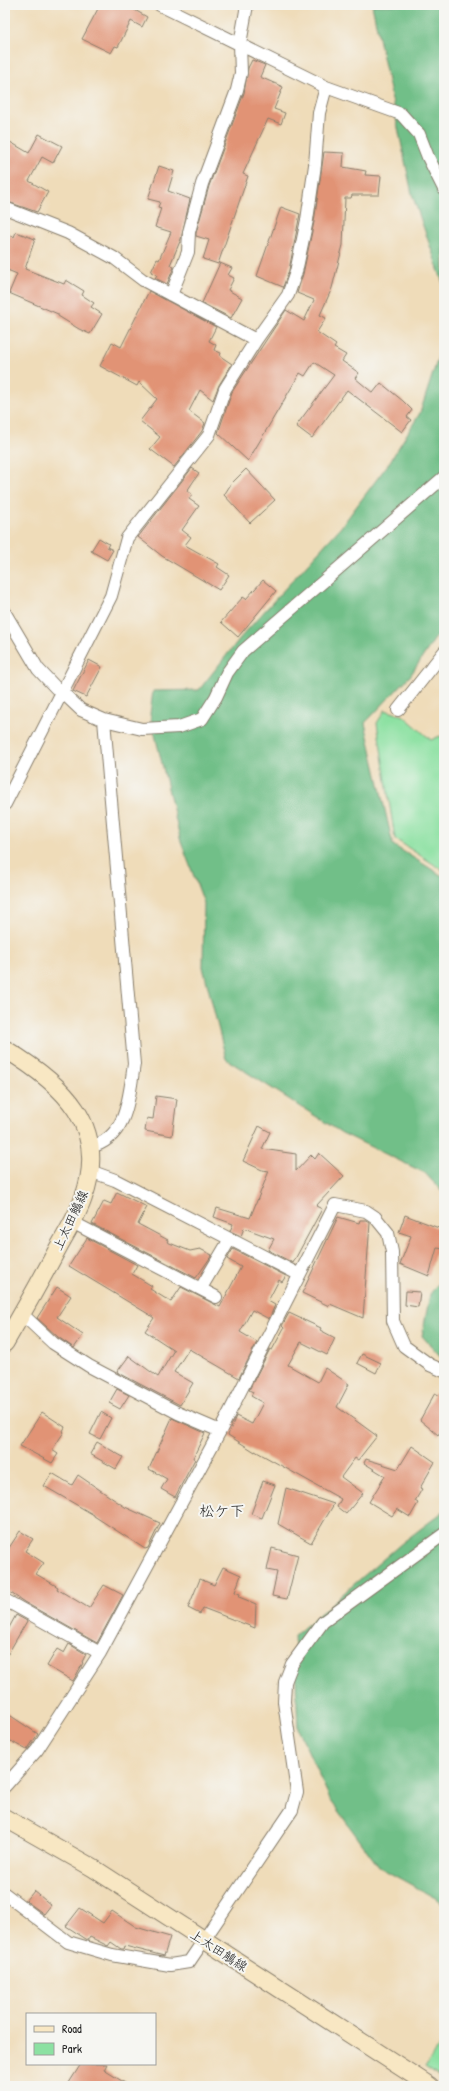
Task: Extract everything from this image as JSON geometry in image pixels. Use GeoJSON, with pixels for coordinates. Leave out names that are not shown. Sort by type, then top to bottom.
{"type":"FeatureCollection","features":[{"type":"Feature","properties":{"kind":"main road","name":"上太田鵤線"},"geometry":{"type":"LineString","coordinates":[[5,1049],[32,1065],[53,1082],[74,1105],[85,1127],[90,1147],[90,1171],[83,1199],[72,1222],[5,1343]]}},
{"type":"Feature","properties":{"kind":"main road","name":"上太田鵤線"},"geometry":{"type":"LineString","coordinates":[[5,1818],[93,1868],[423,2084]]}},
{"type":"Feature","properties":{"kind":"street"},"geometry":{"type":"LineString","coordinates":[[160,5],[326,86],[401,114],[420,134],[428,157],[444,189]]}},
{"type":"Feature","properties":{"kind":"street"},"geometry":{"type":"LineString","coordinates":[[171,295],[188,252],[189,232],[202,184],[242,73],[240,44],[247,5]]}},
{"type":"Feature","properties":{"kind":"street"},"geometry":{"type":"LineString","coordinates":[[5,804],[111,596],[127,538],[209,435],[224,389],[288,295],[296,272],[307,220],[314,173],[319,113],[326,86]]}},
{"type":"Feature","properties":{"kind":"street"},"geometry":{"type":"LineString","coordinates":[[5,208],[68,233],[114,258],[143,280],[256,340]]}},
{"type":"Feature","properties":{"kind":"street"},"geometry":{"type":"LineString","coordinates":[[5,613],[38,669],[56,688],[81,710],[104,720],[142,729],[178,727],[202,719],[216,697],[227,673],[243,651],[444,477]]}},
{"type":"Feature","properties":{"kind":"street"},"geometry":{"type":"LineString","coordinates":[[398,710],[444,652]]}},
{"type":"Feature","properties":{"kind":"street"},"geometry":{"type":"LineString","coordinates":[[90,1147],[101,1144],[119,1129],[128,1103],[134,1064],[104,720]]}},
{"type":"Feature","properties":{"kind":"street"},"geometry":{"type":"LineString","coordinates":[[90,1171],[115,1180],[298,1274]]}},
{"type":"Feature","properties":{"kind":"street"},"geometry":{"type":"LineString","coordinates":[[5,1786],[37,1750],[100,1653],[220,1431],[298,1274],[335,1204],[366,1211],[374,1216],[388,1233],[392,1252],[393,1321],[404,1346],[430,1365],[444,1371]]}},
{"type":"Feature","properties":{"kind":"street"},"geometry":{"type":"LineString","coordinates":[[72,1222],[216,1297]]}},
{"type":"Feature","properties":{"kind":"street"},"geometry":{"type":"LineString","coordinates":[[201,1288],[230,1239]]}},
{"type":"Feature","properties":{"kind":"street"},"geometry":{"type":"LineString","coordinates":[[22,1314],[53,1343],[89,1366],[178,1412],[220,1431]]}},
{"type":"Feature","properties":{"kind":"street"},"geometry":{"type":"LineString","coordinates":[[5,1894],[68,1942],[112,1955],[170,1965],[189,1962],[292,1810],[297,1792],[284,1702],[285,1682],[292,1664],[323,1622],[444,1534]]}},
{"type":"Feature","properties":{"kind":"street"},"geometry":{"type":"LineString","coordinates":[[5,1600],[100,1653]]}},
{"type":"Feature","properties":{"kind":"green space"},"geometry":{"type":"Polygon","coordinates":[[[372,5],[444,5],[444,286],[412,194],[372,5]]]}},
{"type":"Feature","properties":{"kind":"green space"},"geometry":{"type":"Polygon","coordinates":[[[444,339],[444,625],[410,676],[365,723],[393,845],[444,877],[444,1194],[425,1173],[342,1133],[226,1059],[203,967],[204,903],[181,842],[150,714],[153,691],[199,690],[241,637],[341,527],[389,463],[420,413],[444,339]]]}},
{"type":"Feature","properties":{"kind":"green space"},"geometry":{"type":"Polygon","coordinates":[[[385,710],[404,716],[431,740],[440,736],[444,739],[444,871],[395,839],[377,723],[385,710]]]}},
{"type":"Feature","properties":{"kind":"green space"},"geometry":{"type":"Polygon","coordinates":[[[444,1277],[444,1360],[422,1336],[430,1294],[444,1277]]]}},
{"type":"Feature","properties":{"kind":"green space"},"geometry":{"type":"Polygon","coordinates":[[[444,1511],[444,1905],[439,1900],[379,1867],[331,1801],[298,1729],[294,1636],[402,1543],[444,1511]]]}},
{"type":"Feature","properties":{"kind":"green space"},"geometry":{"type":"Polygon","coordinates":[[[444,2039],[444,2080],[425,2067],[444,2039]]]}},
{"type":"Feature","properties":{"kind":"building"},"geometry":{"type":"Polygon","coordinates":[[[100,5],[126,5],[147,17],[142,27],[131,21],[118,47],[115,46],[111,53],[82,39],[100,5]]]}},
{"type":"Feature","properties":{"kind":"building"},"geometry":{"type":"Polygon","coordinates":[[[252,60],[265,65],[260,77],[283,87],[274,109],[285,113],[281,124],[268,119],[243,174],[248,176],[218,264],[203,259],[209,240],[196,236],[196,233],[209,186],[244,93],[248,68],[252,60]]]}},
{"type":"Feature","properties":{"kind":"building"},"geometry":{"type":"Polygon","coordinates":[[[39,134],[62,146],[53,163],[42,157],[29,181],[48,192],[37,212],[5,201],[5,139],[29,153],[39,134]]]}},
{"type":"Feature","properties":{"kind":"building"},"geometry":{"type":"Polygon","coordinates":[[[324,152],[344,153],[343,167],[366,171],[365,175],[381,176],[379,195],[352,195],[351,198],[345,198],[343,245],[332,288],[320,315],[326,318],[317,332],[336,345],[334,348],[346,355],[342,361],[359,373],[355,378],[373,393],[381,383],[403,401],[412,410],[407,417],[411,420],[402,432],[347,390],[312,438],[296,426],[334,375],[314,362],[305,376],[300,373],[248,461],[218,433],[232,392],[286,310],[304,321],[314,300],[297,293],[303,274],[314,222],[324,152]]]}},
{"type":"Feature","properties":{"kind":"building"},"geometry":{"type":"Polygon","coordinates":[[[159,166],[174,171],[168,191],[190,199],[181,239],[170,265],[174,267],[167,284],[155,278],[157,275],[151,272],[157,259],[159,260],[171,232],[155,227],[161,208],[158,207],[160,202],[148,199],[159,166]]]}},
{"type":"Feature","properties":{"kind":"building"},"geometry":{"type":"Polygon","coordinates":[[[281,207],[300,214],[289,270],[283,287],[257,276],[281,207]]]}},
{"type":"Feature","properties":{"kind":"building"},"geometry":{"type":"Polygon","coordinates":[[[16,232],[35,239],[25,269],[64,284],[66,280],[84,291],[82,295],[94,303],[91,307],[102,314],[90,334],[58,316],[58,314],[9,293],[17,274],[5,269],[5,233],[14,237],[16,232]]]}},
{"type":"Feature","properties":{"kind":"building"},"geometry":{"type":"Polygon","coordinates":[[[220,263],[232,268],[228,275],[234,278],[228,290],[242,298],[231,318],[202,303],[220,263]]]}},
{"type":"Feature","properties":{"kind":"building"},"geometry":{"type":"Polygon","coordinates":[[[149,291],[216,327],[209,341],[216,345],[214,350],[221,353],[220,356],[232,364],[219,385],[213,400],[200,390],[189,411],[205,423],[202,431],[174,467],[150,449],[160,437],[140,421],[157,399],[139,382],[137,386],[100,366],[112,342],[121,347],[149,291]]]}},
{"type":"Feature","properties":{"kind":"building"},"geometry":{"type":"Polygon","coordinates":[[[192,468],[199,473],[187,491],[192,494],[189,499],[199,506],[182,530],[191,537],[185,545],[219,564],[217,567],[229,575],[219,590],[162,556],[138,537],[192,468]]]}},
{"type":"Feature","properties":{"kind":"building"},"geometry":{"type":"Polygon","coordinates":[[[246,469],[275,500],[250,523],[224,495],[231,484],[246,469]]]}},
{"type":"Feature","properties":{"kind":"building"},"geometry":{"type":"Polygon","coordinates":[[[99,538],[109,544],[107,547],[113,550],[107,560],[91,551],[99,538]]]}},
{"type":"Feature","properties":{"kind":"building"},"geometry":{"type":"Polygon","coordinates":[[[263,580],[276,591],[238,637],[221,622],[243,597],[246,599],[263,580]]]}},
{"type":"Feature","properties":{"kind":"building"},"geometry":{"type":"Polygon","coordinates":[[[89,660],[102,667],[86,697],[73,691],[89,660]]]}},
{"type":"Feature","properties":{"kind":"building"},"geometry":{"type":"Polygon","coordinates":[[[156,1096],[177,1099],[172,1136],[145,1131],[147,1118],[153,1119],[156,1096]]]}},
{"type":"Feature","properties":{"kind":"building"},"geometry":{"type":"Polygon","coordinates":[[[259,1126],[270,1132],[262,1149],[296,1154],[296,1171],[311,1155],[315,1159],[319,1153],[344,1176],[316,1206],[322,1209],[293,1263],[268,1250],[274,1239],[244,1228],[241,1236],[230,1231],[233,1224],[214,1217],[217,1208],[250,1218],[269,1171],[262,1170],[243,1161],[259,1126]]]}},
{"type":"Feature","properties":{"kind":"building"},"geometry":{"type":"Polygon","coordinates":[[[117,1192],[147,1207],[138,1224],[168,1240],[167,1242],[190,1251],[200,1249],[212,1255],[196,1278],[92,1224],[104,1201],[111,1204],[117,1192]]]}},
{"type":"Feature","properties":{"kind":"building"},"geometry":{"type":"Polygon","coordinates":[[[405,1215],[444,1230],[444,1249],[437,1248],[429,1276],[400,1264],[411,1236],[399,1232],[405,1215]]]}},
{"type":"Feature","properties":{"kind":"building"},"geometry":{"type":"Polygon","coordinates":[[[338,1217],[359,1223],[360,1220],[366,1220],[370,1223],[363,1318],[330,1304],[329,1306],[302,1293],[338,1217]]]}},
{"type":"Feature","properties":{"kind":"building"},"geometry":{"type":"Polygon","coordinates":[[[87,1238],[137,1265],[132,1274],[152,1286],[150,1289],[171,1302],[181,1287],[220,1307],[241,1267],[227,1259],[233,1249],[286,1276],[282,1282],[279,1280],[268,1301],[275,1305],[269,1319],[252,1310],[240,1332],[257,1342],[239,1378],[189,1349],[174,1372],[193,1383],[180,1405],[117,1372],[129,1356],[158,1377],[174,1350],[145,1331],[154,1318],[69,1266],[87,1238]]]}},
{"type":"Feature","properties":{"kind":"building"},"geometry":{"type":"Polygon","coordinates":[[[57,1287],[71,1296],[57,1317],[83,1335],[74,1348],[58,1337],[37,1318],[57,1287]]]}},
{"type":"Feature","properties":{"kind":"building"},"geometry":{"type":"Polygon","coordinates":[[[406,1291],[420,1292],[418,1307],[405,1305],[406,1291]]]}},
{"type":"Feature","properties":{"kind":"building"},"geometry":{"type":"Polygon","coordinates":[[[289,1313],[321,1328],[320,1330],[335,1338],[327,1355],[301,1342],[288,1365],[318,1382],[325,1368],[349,1384],[337,1407],[377,1436],[358,1460],[355,1458],[341,1477],[363,1493],[346,1514],[337,1507],[341,1499],[255,1452],[228,1435],[236,1416],[252,1424],[263,1403],[251,1396],[253,1392],[249,1390],[270,1349],[272,1350],[284,1328],[282,1326],[289,1313]]]}},
{"type":"Feature","properties":{"kind":"building"},"geometry":{"type":"Polygon","coordinates":[[[362,1354],[381,1363],[376,1373],[357,1363],[362,1354]]]}},
{"type":"Feature","properties":{"kind":"building"},"geometry":{"type":"Polygon","coordinates":[[[117,1389],[129,1395],[120,1409],[109,1403],[117,1389]]]}},
{"type":"Feature","properties":{"kind":"building"},"geometry":{"type":"Polygon","coordinates":[[[435,1393],[444,1398],[444,1426],[438,1435],[420,1420],[435,1393]]]}},
{"type":"Feature","properties":{"kind":"building"},"geometry":{"type":"Polygon","coordinates":[[[42,1412],[65,1427],[64,1432],[52,1450],[58,1454],[52,1463],[20,1446],[42,1412]]]}},
{"type":"Feature","properties":{"kind":"building"},"geometry":{"type":"Polygon","coordinates":[[[101,1412],[111,1418],[100,1439],[90,1434],[101,1412]]]}},
{"type":"Feature","properties":{"kind":"building"},"geometry":{"type":"Polygon","coordinates":[[[172,1418],[205,1433],[193,1458],[195,1459],[175,1497],[161,1489],[167,1479],[149,1469],[172,1418]]]}},
{"type":"Feature","properties":{"kind":"building"},"geometry":{"type":"Polygon","coordinates":[[[97,1442],[123,1457],[116,1469],[90,1454],[97,1442]]]}},
{"type":"Feature","properties":{"kind":"building"},"geometry":{"type":"Polygon","coordinates":[[[412,1446],[435,1462],[420,1488],[422,1489],[415,1501],[418,1503],[410,1517],[397,1509],[392,1516],[369,1502],[385,1476],[364,1463],[366,1459],[398,1469],[412,1446]]]}},
{"type":"Feature","properties":{"kind":"building"},"geometry":{"type":"Polygon","coordinates":[[[52,1473],[72,1485],[78,1475],[125,1507],[160,1523],[148,1548],[145,1549],[94,1515],[44,1486],[52,1473]]]}},
{"type":"Feature","properties":{"kind":"building"},"geometry":{"type":"Polygon","coordinates":[[[263,1481],[275,1485],[262,1518],[251,1514],[263,1481]]]}},
{"type":"Feature","properties":{"kind":"building"},"geometry":{"type":"Polygon","coordinates":[[[286,1488],[334,1504],[311,1543],[278,1524],[286,1488]]]}},
{"type":"Feature","properties":{"kind":"building"},"geometry":{"type":"Polygon","coordinates":[[[20,1531],[33,1539],[25,1551],[44,1563],[36,1574],[58,1587],[57,1589],[89,1608],[104,1585],[123,1595],[97,1643],[24,1602],[5,1589],[5,1554],[20,1531]]]}},
{"type":"Feature","properties":{"kind":"building"},"geometry":{"type":"Polygon","coordinates":[[[272,1548],[298,1555],[287,1599],[272,1596],[277,1572],[267,1570],[272,1548]]]}},
{"type":"Feature","properties":{"kind":"building"},"geometry":{"type":"Polygon","coordinates":[[[223,1567],[241,1575],[235,1592],[240,1594],[239,1597],[256,1604],[255,1628],[203,1608],[200,1614],[188,1608],[200,1579],[214,1585],[223,1567]]]}},
{"type":"Feature","properties":{"kind":"building"},"geometry":{"type":"Polygon","coordinates":[[[16,1615],[27,1621],[5,1659],[5,1635],[16,1615]]]}},
{"type":"Feature","properties":{"kind":"building"},"geometry":{"type":"Polygon","coordinates":[[[69,1644],[86,1654],[82,1662],[83,1663],[73,1681],[47,1666],[57,1649],[64,1653],[69,1644]]]}},
{"type":"Feature","properties":{"kind":"building"},"geometry":{"type":"Polygon","coordinates":[[[5,1712],[38,1734],[27,1750],[5,1738],[5,1712]]]}},
{"type":"Feature","properties":{"kind":"building"},"geometry":{"type":"Polygon","coordinates":[[[34,1891],[51,1905],[44,1914],[26,1901],[34,1891]]]}},
{"type":"Feature","properties":{"kind":"building"},"geometry":{"type":"Polygon","coordinates":[[[80,1908],[103,1923],[112,1911],[136,1927],[170,1937],[164,1956],[125,1946],[124,1949],[121,1949],[111,1942],[108,1946],[90,1937],[88,1940],[86,1939],[66,1926],[80,1908]]]}},
{"type":"Feature","properties":{"kind":"building"},"geometry":{"type":"Polygon","coordinates":[[[80,2065],[106,2065],[104,2070],[130,2086],[67,2086],[80,2065]]]}},
{"type":"Feature","properties":{"kind":"district","name":"松ケ下"},"geometry":{"type":"Point","coordinates":[222,1511]}}]}
